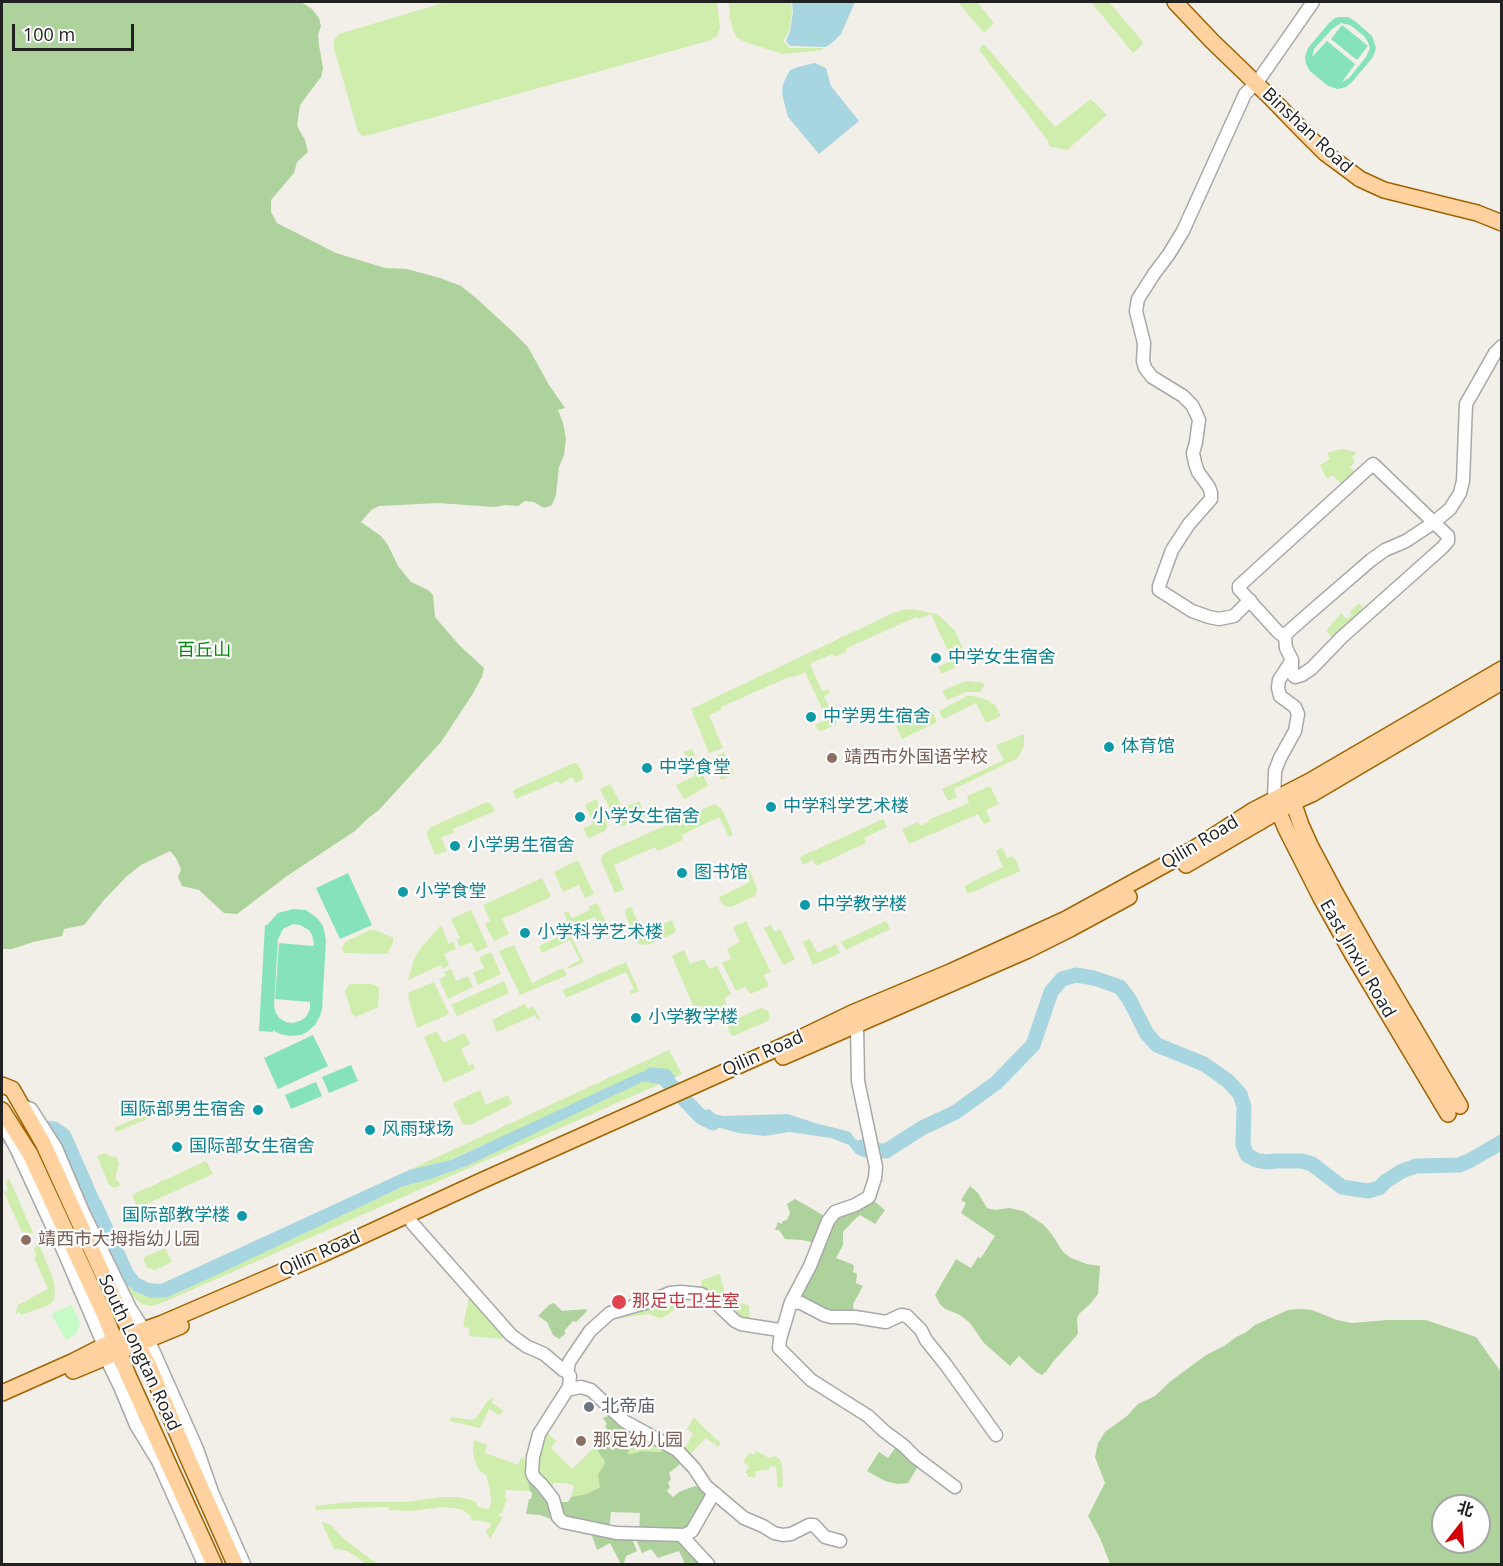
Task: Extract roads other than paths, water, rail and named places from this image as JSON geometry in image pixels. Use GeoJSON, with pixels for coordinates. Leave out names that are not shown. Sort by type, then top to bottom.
{"type":"FeatureCollection","features":[{"type":"Feature","properties":{"kind":"main road","name":"Binshan Road"},"geometry":{"type":"LineString","coordinates":[[1178,2],[1212,41],[1257,82],[1317,145],[1360,179],[1390,192],[1502,221]]}},
{"type":"Feature","properties":{"kind":"main road","name":"Qilin Road"},"geometry":{"type":"LineString","coordinates":[[141,1337],[481,1180],[857,1025],[1026,951],[1070,929],[1502,669]]}},
{"type":"Feature","properties":{"kind":"main road","name":"Qilin Road"},"geometry":{"type":"LineString","coordinates":[[1291,797],[1312,794],[1502,682]]}},
{"type":"Feature","properties":{"kind":"main road","name":"East Jinxiu Road"},"geometry":{"type":"LineString","coordinates":[[1277,805],[1286,829],[1349,947],[1454,1110],[1311,848],[1291,797]]}},
{"type":"Feature","properties":{"kind":"main road","name":"Qilin Road"},"geometry":{"type":"LineString","coordinates":[[703,1088],[852,1013],[1066,920],[1277,805]]}},
{"type":"Feature","properties":{"kind":"main road","name":"South Longtan Road"},"geometry":{"type":"LineString","coordinates":[[2,1085],[12,1089],[47,1142],[120,1312],[141,1337],[149,1366],[235,1564]]}},
{"type":"Feature","properties":{"kind":"main road","name":"Qilin Road"},"geometry":{"type":"LineString","coordinates":[[2,1393],[74,1361],[141,1337],[412,1223],[664,1105]]}},
{"type":"Feature","properties":{"kind":"main road","name":"South Longtan Road"},"geometry":{"type":"LineString","coordinates":[[3,1117],[22,1149],[111,1349],[164,1452],[214,1564]]}},
{"type":"Feature","properties":{"kind":"main road","name":"Qilin Road"},"geometry":{"type":"LineString","coordinates":[[2,1403],[77,1369],[111,1349]]}},
{"type":"Feature","properties":{"kind":"street"},"geometry":{"type":"LineString","coordinates":[[1250,600],[1234,616],[1219,619],[1191,611],[1159,590],[1172,550],[1189,524],[1211,499],[1211,493],[1198,472],[1193,453],[1199,420],[1192,405],[1183,396],[1152,377],[1145,368],[1144,343],[1136,311],[1138,299],[1183,231],[1245,94],[1257,82],[1312,2]]}},
{"type":"Feature","properties":{"kind":"street"},"geometry":{"type":"LineString","coordinates":[[1285,637],[1239,589],[1240,585],[1373,464],[1433,523],[1449,538],[1443,548],[1342,637],[1312,668],[1302,675],[1295,677],[1292,674],[1292,660],[1286,648],[1287,633],[1371,560],[1385,550],[1406,541],[1433,523],[1450,509],[1460,493],[1464,475],[1466,404],[1495,353],[1502,346]]}},
{"type":"Feature","properties":{"kind":"street"},"geometry":{"type":"LineString","coordinates":[[1277,805],[1275,771],[1298,723],[1295,707],[1280,696],[1278,688],[1279,680],[1292,660]]}},
{"type":"Feature","properties":{"kind":"street"},"geometry":{"type":"LineString","coordinates":[[857,1025],[858,1081],[872,1142],[876,1167],[875,1178],[869,1197],[835,1212],[828,1221],[810,1266],[790,1302],[779,1348],[811,1380],[868,1416],[919,1460],[955,1487]]}},
{"type":"Feature","properties":{"kind":"street"},"geometry":{"type":"LineString","coordinates":[[412,1223],[511,1335],[526,1346],[544,1354],[570,1376],[569,1387],[539,1434],[533,1457],[534,1477],[554,1499],[560,1519],[565,1523],[608,1532],[682,1536],[692,1531],[711,1496],[716,1494]]}},
{"type":"Feature","properties":{"kind":"street"},"geometry":{"type":"LineString","coordinates":[[566,1371],[569,1362],[591,1331],[610,1313],[670,1293],[701,1294],[741,1324],[783,1329]]}},
{"type":"Feature","properties":{"kind":"street"},"geometry":{"type":"LineString","coordinates":[[790,1302],[801,1303],[831,1317],[855,1317],[886,1322],[899,1316],[907,1316],[921,1330],[996,1435]]}},
{"type":"Feature","properties":{"kind":"street"},"geometry":{"type":"LineString","coordinates":[[141,1337],[197,1449],[212,1492],[244,1564]]}},
{"type":"Feature","properties":{"kind":"street"},"geometry":{"type":"LineString","coordinates":[[111,1349],[122,1389],[136,1425],[158,1461],[204,1564]]}},
{"type":"Feature","properties":{"kind":"street"},"geometry":{"type":"LineString","coordinates":[[569,1387],[591,1390],[624,1421],[677,1450],[694,1468],[706,1486],[744,1518],[783,1535],[812,1525],[825,1537],[840,1541]]}},
{"type":"Feature","properties":{"kind":"street"},"geometry":{"type":"LineString","coordinates":[[682,1536],[708,1564]]}},
{"type":"Feature","properties":{"kind":"water"},"geometry":{"type":"Polygon","coordinates":[[[792,2],[855,2],[841,34],[826,47],[790,46],[786,41],[790,32],[792,2]]]}},
{"type":"Feature","properties":{"kind":"water"},"geometry":{"type":"Polygon","coordinates":[[[815,63],[826,68],[831,86],[859,121],[819,154],[788,117],[782,94],[783,84],[790,70],[815,63]]]}},
{"type":"Feature","properties":{"kind":"water"},"geometry":{"type":"Polygon","coordinates":[[[660,1068],[670,1070],[676,1077],[660,1084],[655,1081],[642,1082],[469,1165],[404,1186],[168,1297],[150,1298],[134,1291],[130,1286],[126,1287],[87,1201],[94,1198],[101,1200],[133,1270],[139,1278],[149,1283],[161,1284],[409,1170],[451,1160],[641,1072],[660,1068]]]}},
{"type":"Feature","properties":{"kind":"water"},"geometry":{"type":"Polygon","coordinates":[[[709,1109],[723,1116],[788,1114],[850,1132],[855,1139],[869,1146],[869,1156],[856,1154],[849,1145],[831,1138],[789,1132],[765,1136],[738,1133],[707,1124],[689,1115],[709,1109]]]}},
{"type":"Feature","properties":{"kind":"waterway"},"geometry":{"type":"LineString","coordinates":[[862,1147],[866,1150],[886,1151],[922,1128],[956,1112],[996,1083],[1033,1045],[1051,992],[1062,979],[1076,975],[1094,978],[1120,987],[1129,999],[1147,1034],[1157,1045],[1204,1064],[1228,1081],[1240,1094],[1244,1107],[1243,1145],[1247,1155],[1256,1160],[1302,1161],[1312,1164],[1342,1187],[1368,1191],[1379,1188],[1402,1171],[1416,1166],[1459,1165],[1502,1142]]}},
{"type":"Feature","properties":{"kind":"waterway"},"geometry":{"type":"LineString","coordinates":[[651,1075],[663,1077],[701,1117],[713,1123]]}},
{"type":"Feature","properties":{"kind":"waterway"},"geometry":{"type":"LineString","coordinates":[[2,1136],[10,1137],[42,1128],[54,1129],[64,1136],[99,1216]]}},
{"type":"Feature","properties":{"kind":"place","name":"中学女生宿舍"},"geometry":{"type":"Point","coordinates":[936,658]}},
{"type":"Feature","properties":{"kind":"place","name":"中学男生宿舍"},"geometry":{"type":"Point","coordinates":[811,717]}},
{"type":"Feature","properties":{"kind":"place","name":"体育馆"},"geometry":{"type":"Point","coordinates":[1109,747]}},
{"type":"Feature","properties":{"kind":"place","name":"靖西市外国语学校"},"geometry":{"type":"Point","coordinates":[832,758]}},
{"type":"Feature","properties":{"kind":"place","name":"中学食堂"},"geometry":{"type":"Point","coordinates":[647,768]}},
{"type":"Feature","properties":{"kind":"place","name":"中学科学艺术楼"},"geometry":{"type":"Point","coordinates":[771,807]}},
{"type":"Feature","properties":{"kind":"place","name":"小学女生宿舍"},"geometry":{"type":"Point","coordinates":[580,817]}},
{"type":"Feature","properties":{"kind":"place","name":"小学男生宿舍"},"geometry":{"type":"Point","coordinates":[455,846]}},
{"type":"Feature","properties":{"kind":"place","name":"图书馆"},"geometry":{"type":"Point","coordinates":[682,873]}},
{"type":"Feature","properties":{"kind":"place","name":"小学食堂"},"geometry":{"type":"Point","coordinates":[403,892]}},
{"type":"Feature","properties":{"kind":"place","name":"中学教学楼"},"geometry":{"type":"Point","coordinates":[805,905]}},
{"type":"Feature","properties":{"kind":"place","name":"小学科学艺术楼"},"geometry":{"type":"Point","coordinates":[525,933]}},
{"type":"Feature","properties":{"kind":"place","name":"小学教学楼"},"geometry":{"type":"Point","coordinates":[636,1018]}},
{"type":"Feature","properties":{"kind":"place","name":"国际部男生宿舍"},"geometry":{"type":"Point","coordinates":[258,1110]}},
{"type":"Feature","properties":{"kind":"place","name":"风雨球场"},"geometry":{"type":"Point","coordinates":[370,1130]}},
{"type":"Feature","properties":{"kind":"place","name":"国际部女生宿舍"},"geometry":{"type":"Point","coordinates":[177,1147]}},
{"type":"Feature","properties":{"kind":"place","name":"国际部教学楼"},"geometry":{"type":"Point","coordinates":[242,1216]}},
{"type":"Feature","properties":{"kind":"place","name":"靖西市大拇指幼儿园"},"geometry":{"type":"Point","coordinates":[26,1240]}},
{"type":"Feature","properties":{"kind":"place","name":"那足屯卫生室"},"geometry":{"type":"Point","coordinates":[619,1302]}},
{"type":"Feature","properties":{"kind":"place","name":"北帝庙"},"geometry":{"type":"Point","coordinates":[589,1407]}},
{"type":"Feature","properties":{"kind":"place","name":"那足幼儿园"},"geometry":{"type":"Point","coordinates":[581,1441]}},
{"type":"Feature","properties":{"kind":"park label","name":"百丘山"},"geometry":{"type":"Point","coordinates":[204,651]}}]}
